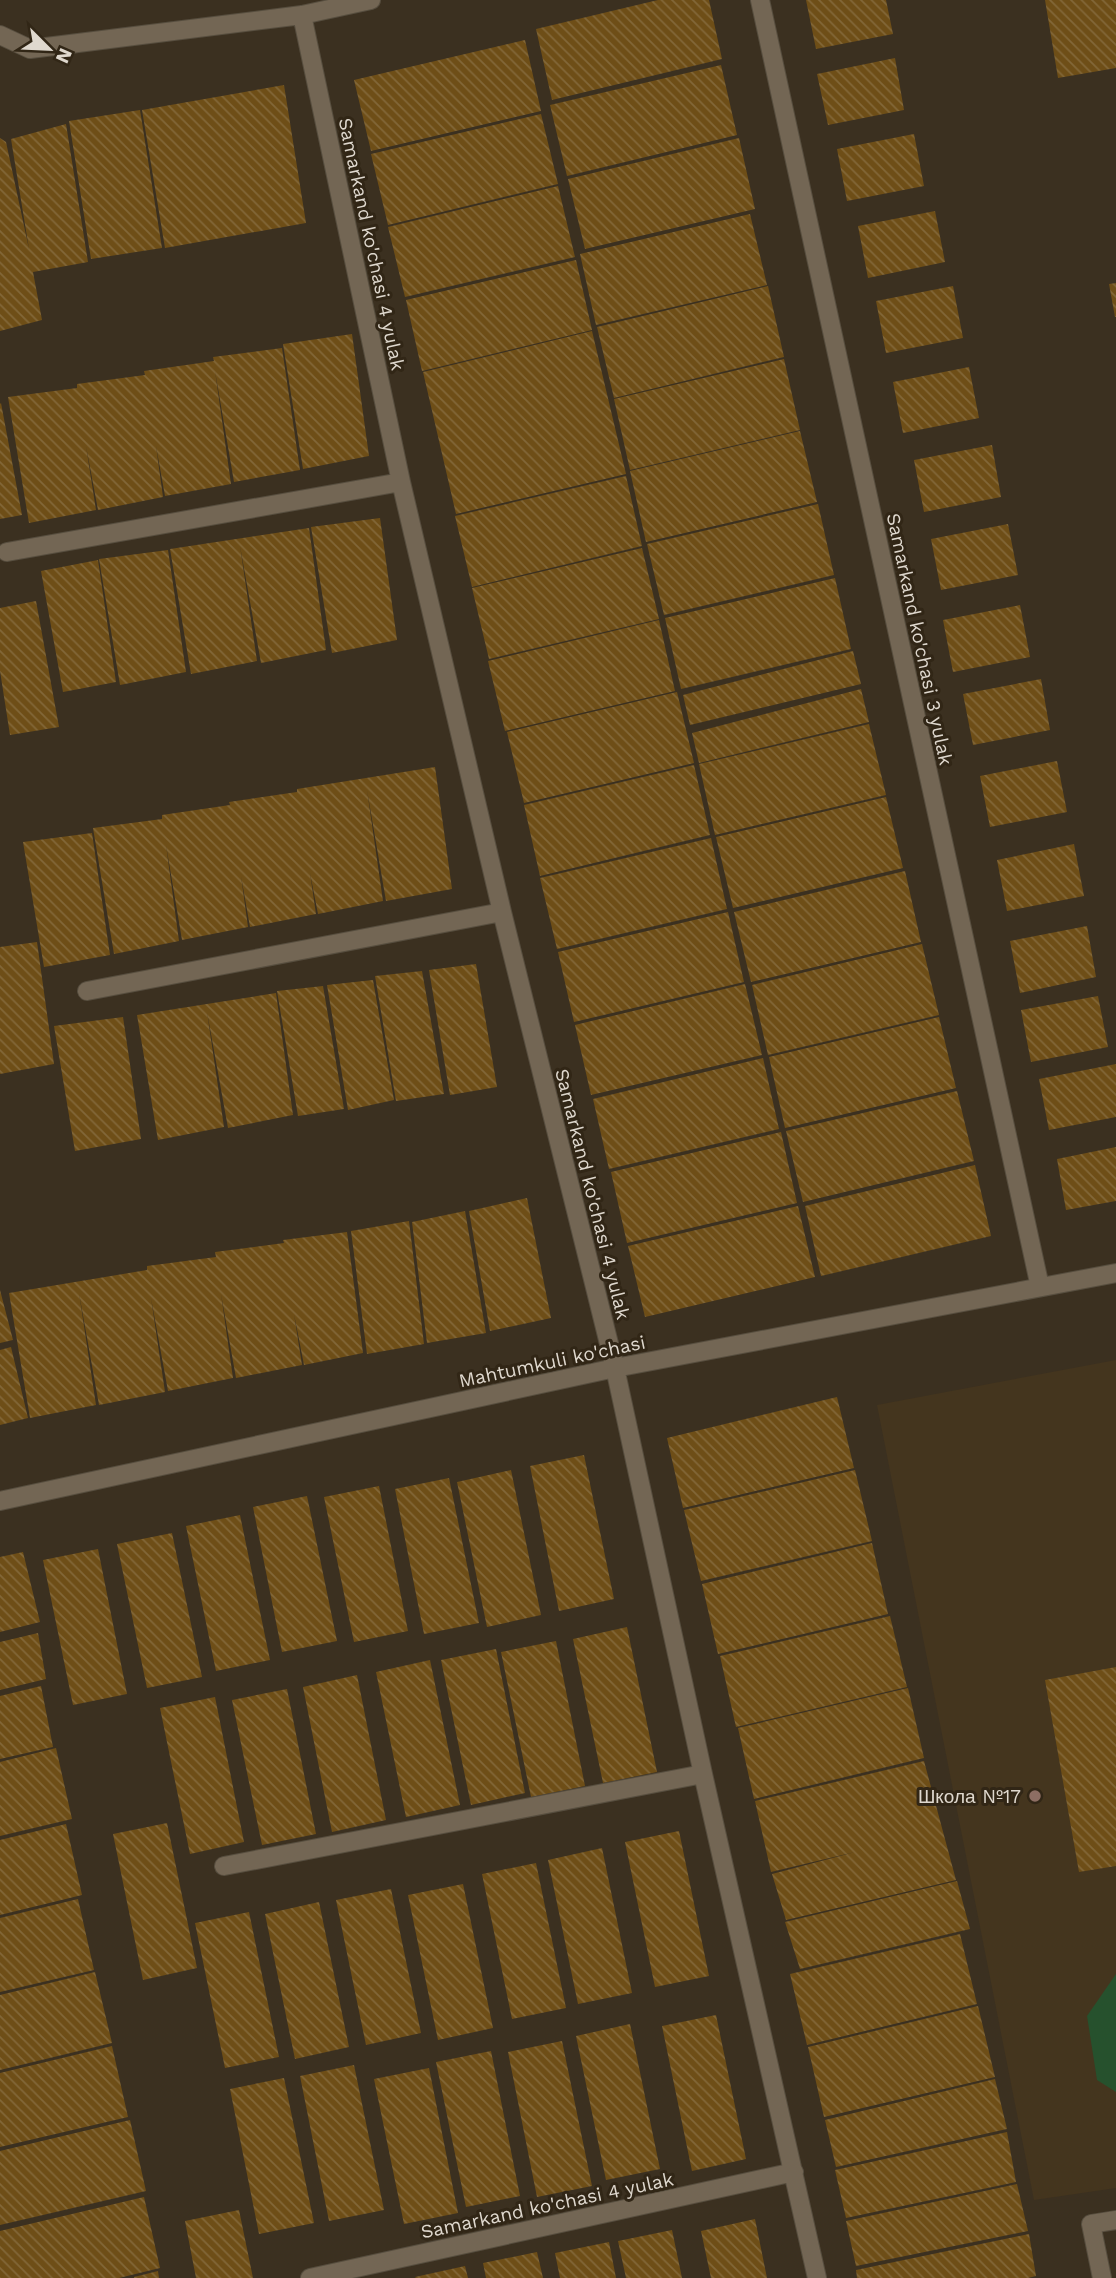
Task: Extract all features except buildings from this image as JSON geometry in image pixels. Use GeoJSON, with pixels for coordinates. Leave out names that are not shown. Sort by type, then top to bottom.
{"type":"FeatureCollection","features":[{"type":"Feature","properties":{"kind":"street"},"geometry":{"type":"LineString","coordinates":[[0,35],[30,49],[302,15],[371,0]]}},
{"type":"Feature","properties":{"kind":"street","name":"Samarkand ko'chasi 3 yulak"},"geometry":{"type":"LineString","coordinates":[[760,0],[1040,1287]]}},
{"type":"Feature","properties":{"kind":"street","name":"Samarkand ko'chasi 4 yulak"},"geometry":{"type":"LineString","coordinates":[[302,15],[401,482],[502,912],[615,1368],[817,2278]]}},
{"type":"Feature","properties":{"kind":"street"},"geometry":{"type":"LineString","coordinates":[[7,552],[401,482]]}},
{"type":"Feature","properties":{"kind":"street"},"geometry":{"type":"LineString","coordinates":[[87,991],[502,912]]}},
{"type":"Feature","properties":{"kind":"street","name":"Mahtumkuli ko'chasi"},"geometry":{"type":"LineString","coordinates":[[0,1501],[615,1368],[1116,1273]]}},
{"type":"Feature","properties":{"kind":"street"},"geometry":{"type":"LineString","coordinates":[[224,1866],[703,1774]]}},
{"type":"Feature","properties":{"kind":"street","name":"Samarkand ko'chasi 4 yulak"},"geometry":{"type":"LineString","coordinates":[[310,2278],[794,2172]]}},
{"type":"Feature","properties":{"kind":"street"},"geometry":{"type":"LineString","coordinates":[[1102,2278],[1091,2224],[1116,2220]]}},
{"type":"Feature","properties":{"kind":"shaded area","name":"Школа №17"},"geometry":{"type":"Polygon","coordinates":[[[1116,1360],[1116,2188],[1034,2200],[877,1405],[1116,1360]]]}},
{"type":"Feature","properties":{"kind":"green space"},"geometry":{"type":"Polygon","coordinates":[[[1116,1974],[1116,2092],[1097,2080],[1087,2016],[1116,1974]]]}},
{"type":"Feature","properties":{"kind":"place","name":"Школа №17"},"geometry":{"type":"Point","coordinates":[1035,1796]}}]}
